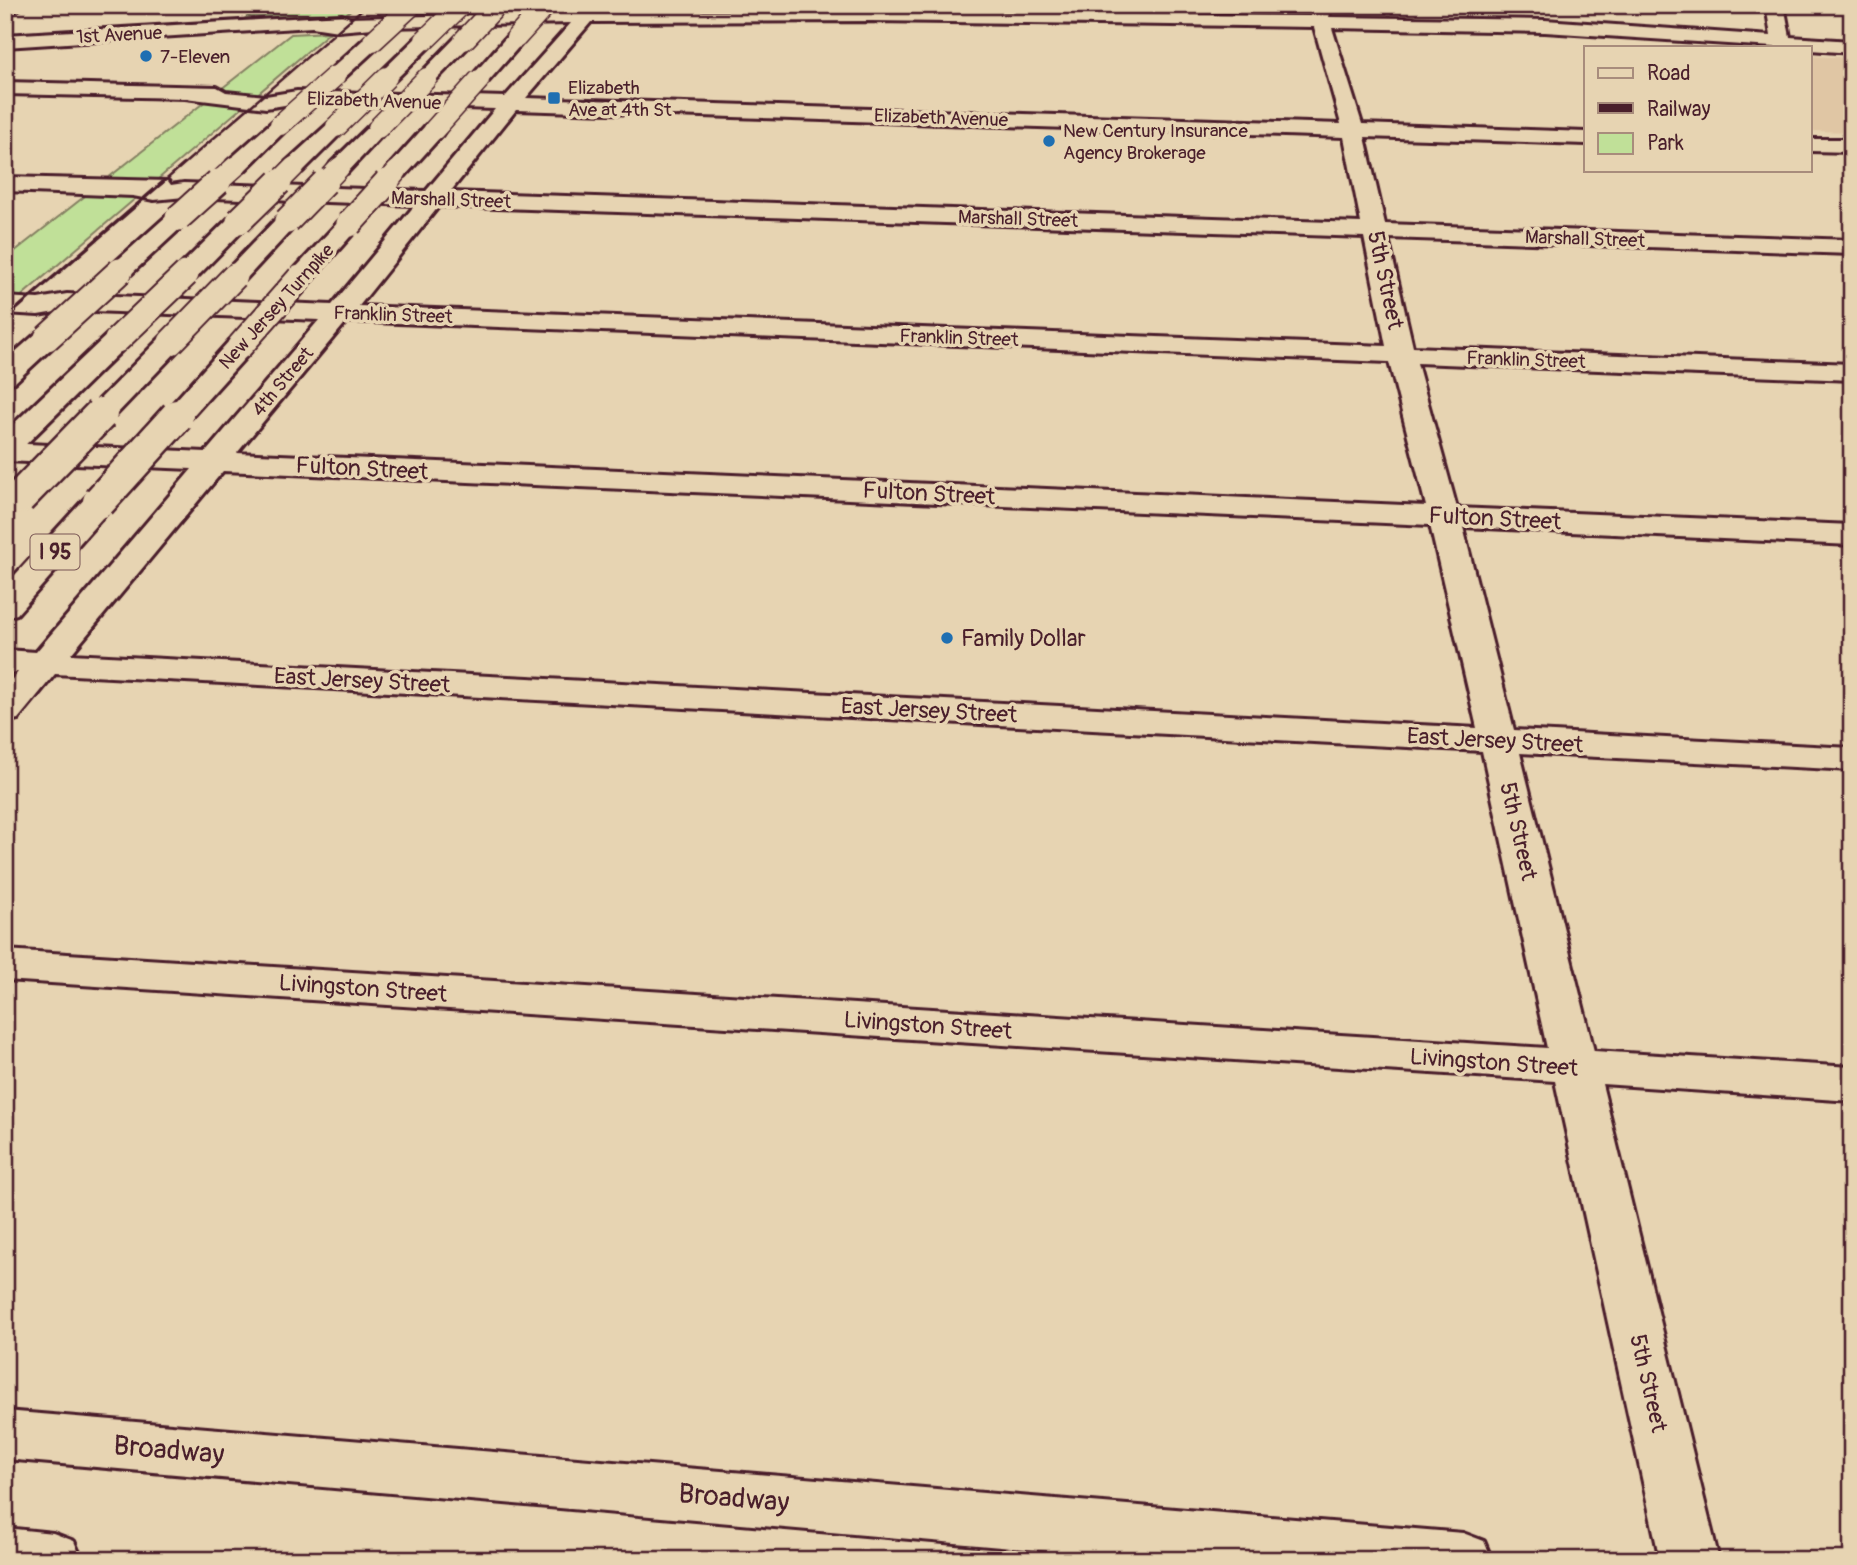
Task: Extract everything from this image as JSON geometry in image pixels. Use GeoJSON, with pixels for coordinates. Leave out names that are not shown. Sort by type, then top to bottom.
{"type":"FeatureCollection","features":[{"type":"Feature","properties":{"kind":"main road"},"geometry":{"type":"LineString","coordinates":[[5,12],[16,5]]}},
{"type":"Feature","properties":{"kind":"main road"},"geometry":{"type":"LineString","coordinates":[[211,29],[241,5]]}},
{"type":"Feature","properties":{"kind":"main road"},"geometry":{"type":"LineString","coordinates":[[5,376],[412,5]]}},
{"type":"Feature","properties":{"kind":"main road"},"geometry":{"type":"LineString","coordinates":[[5,451],[461,5]]}},
{"type":"Feature","properties":{"kind":"main road"},"geometry":{"type":"LineString","coordinates":[[12,505],[497,5]]}},
{"type":"Feature","properties":{"kind":"main road","name":"New Jersey Turnpike"},"geometry":{"type":"LineString","coordinates":[[8,604],[546,5]]}},
{"type":"Feature","properties":{"kind":"main road"},"geometry":{"type":"LineString","coordinates":[[1545,26],[1549,5]]}},
{"type":"Feature","properties":{"kind":"main road"},"geometry":{"type":"LineString","coordinates":[[1775,5],[1781,42]]}},
{"type":"Feature","properties":{"kind":"main road","name":"1st Avenue"},"geometry":{"type":"LineString","coordinates":[[5,41],[317,23],[359,25],[385,21],[586,18],[675,11],[874,10],[1322,14],[1852,47]]}},
{"type":"Feature","properties":{"kind":"main road","name":"5th Street"},"geometry":{"type":"LineString","coordinates":[[1322,14],[1353,130],[1401,354],[1444,516],[1498,740],[1690,1560]]}},
{"type":"Feature","properties":{"kind":"main road","name":"4th Street"},"geometry":{"type":"LineString","coordinates":[[5,711],[340,312],[510,104],[586,18]]}},
{"type":"Feature","properties":{"kind":"main road","name":"Elizabeth Avenue"},"geometry":{"type":"LineString","coordinates":[[5,88],[192,94],[256,101],[297,97],[1584,138]]}},
{"type":"Feature","properties":{"kind":"main road"},"geometry":{"type":"LineString","coordinates":[[1812,145],[1852,146]]}},
{"type":"Feature","properties":{"kind":"main road","name":"Marshall Street"},"geometry":{"type":"LineString","coordinates":[[5,184],[136,189],[144,193],[167,194],[184,190],[1852,247]]}},
{"type":"Feature","properties":{"kind":"main road","name":"Franklin Street"},"geometry":{"type":"LineString","coordinates":[[5,297],[52,296],[67,302]]}},
{"type":"Feature","properties":{"kind":"main road","name":"Franklin Street"},"geometry":{"type":"LineString","coordinates":[[5,305],[38,307],[67,302],[1852,372]]}},
{"type":"Feature","properties":{"kind":"main road","name":"Fulton Street"},"geometry":{"type":"LineString","coordinates":[[5,451],[1852,535]]}},
{"type":"Feature","properties":{"kind":"main road","name":"East Jersey Street"},"geometry":{"type":"LineString","coordinates":[[5,661],[1852,759]]}},
{"type":"Feature","properties":{"kind":"main road","name":"Livingston Street"},"geometry":{"type":"LineString","coordinates":[[5,965],[1852,1084]]}},
{"type":"Feature","properties":{"kind":"main road","name":"Broadway"},"geometry":{"type":"LineString","coordinates":[[5,1435],[1463,1560]]}},
{"type":"Feature","properties":{"kind":"main road"},"geometry":{"type":"LineString","coordinates":[[5,1556],[52,1560]]}},
{"type":"Feature","properties":{"kind":"shaded area"},"geometry":{"type":"Polygon","coordinates":[[[1066,5],[1058,11],[896,7],[1066,5]]]}},
{"type":"Feature","properties":{"kind":"shaded area"},"geometry":{"type":"Polygon","coordinates":[[[1812,56],[1852,58],[1852,132],[1812,131],[1812,56]]]}},
{"type":"Feature","properties":{"kind":"green space"},"geometry":{"type":"Polygon","coordinates":[[[263,5],[356,5],[346,14],[247,17],[263,5]]]}},
{"type":"Feature","properties":{"kind":"green space"},"geometry":{"type":"Polygon","coordinates":[[[330,32],[5,310],[5,259],[291,34],[330,32]]]}},
{"type":"Feature","properties":{"kind":"railway"},"geometry":{"type":"LineString","coordinates":[[161,184],[367,5]]}},
{"type":"Feature","properties":{"kind":"railway"},"geometry":{"type":"LineString","coordinates":[[5,319],[163,182]]}},
{"type":"Feature","properties":{"kind":"place","name":"7-Eleven"},"geometry":{"type":"Point","coordinates":[146,56]}},
{"type":"Feature","properties":{"kind":"place","name":"Elizabeth Ave at 4th St"},"geometry":{"type":"Point","coordinates":[554,98]}},
{"type":"Feature","properties":{"kind":"place","name":"New Century Insurance Agency Brokerage"},"geometry":{"type":"Point","coordinates":[1049,141]}},
{"type":"Feature","properties":{"kind":"place","name":"Family Dollar"},"geometry":{"type":"Point","coordinates":[947,638]}}]}
